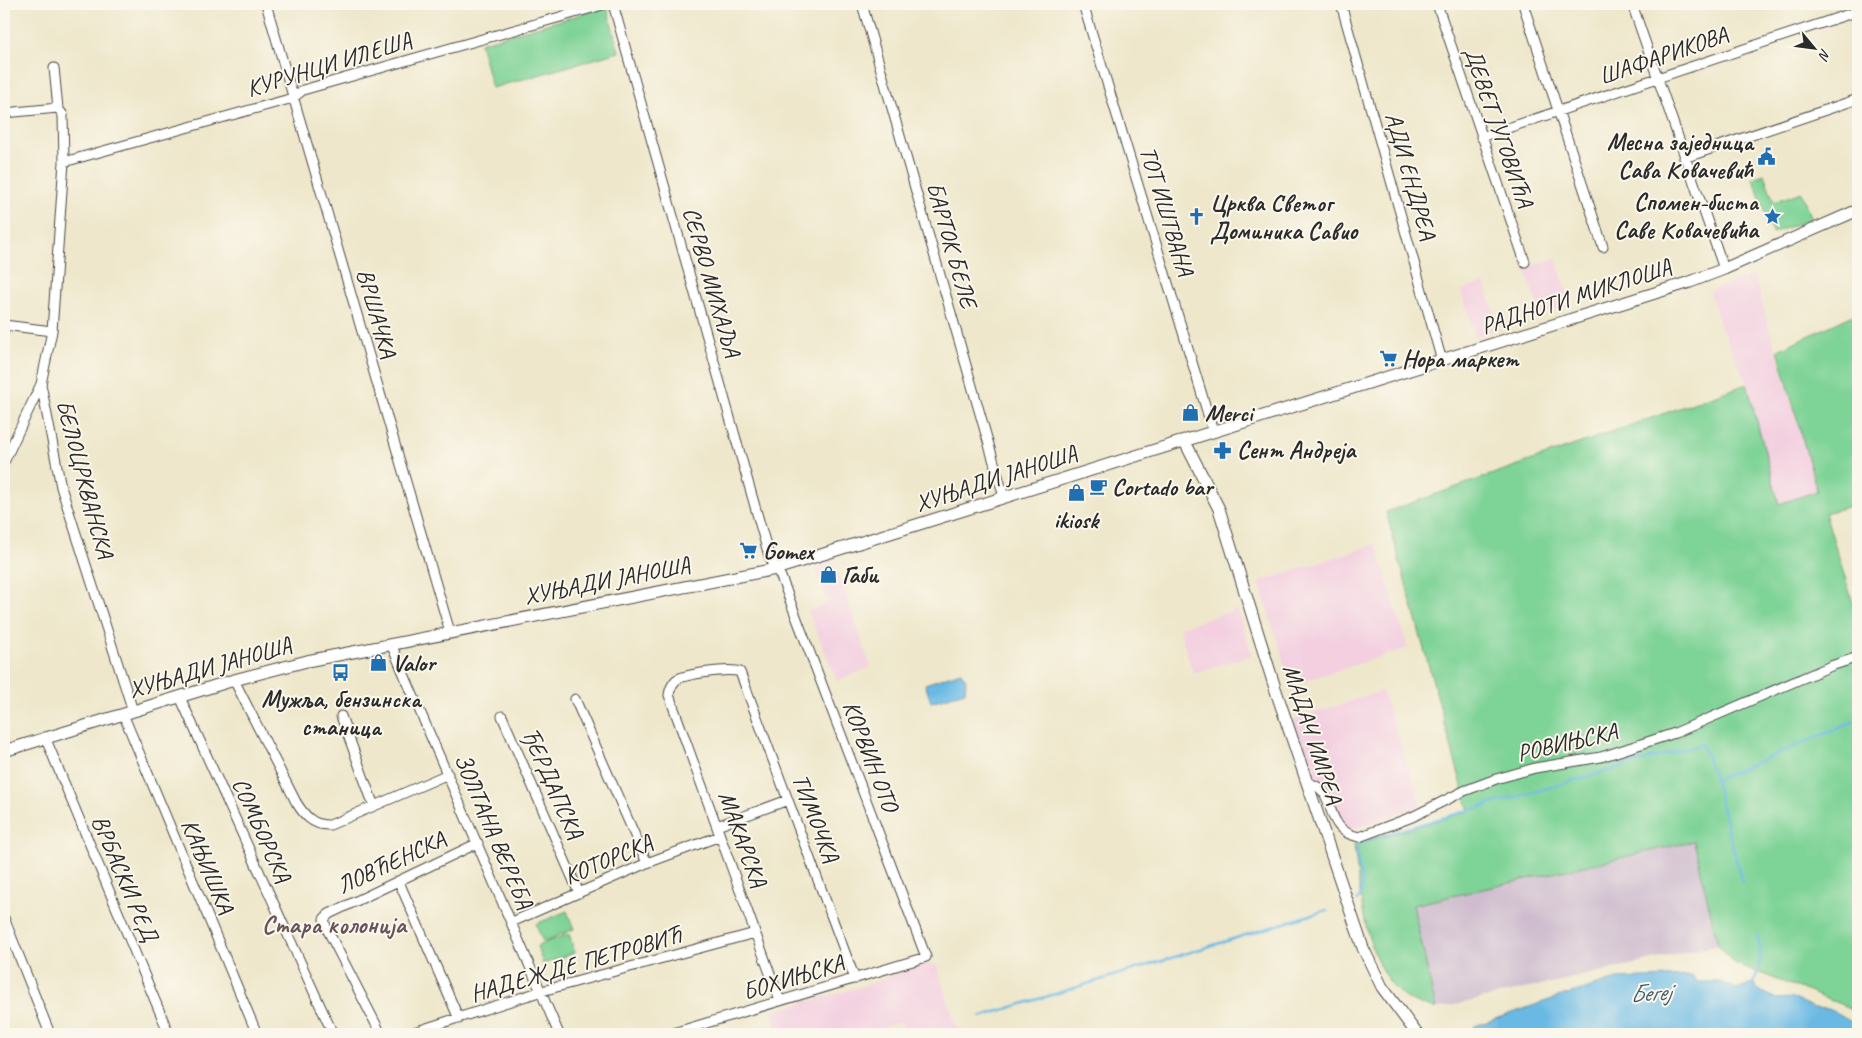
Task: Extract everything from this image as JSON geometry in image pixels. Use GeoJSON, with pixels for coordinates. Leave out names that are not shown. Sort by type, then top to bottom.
{"type":"FeatureCollection","features":[{"type":"Feature","properties":{"kind":"street","name":"ВРШАЧКА"},"geometry":{"type":"LineString","coordinates":[[266,4],[450,632]]}},
{"type":"Feature","properties":{"kind":"street","name":"КУРУНЦИ ИЛЕША"},"geometry":{"type":"LineString","coordinates":[[64,162],[293,98],[303,90],[606,4]]}},
{"type":"Feature","properties":{"kind":"street","name":"СЕРВО МИХАЉА"},"geometry":{"type":"LineString","coordinates":[[613,4],[768,556],[776,570]]}},
{"type":"Feature","properties":{"kind":"street","name":"БАРТОК БЕЛЕ"},"geometry":{"type":"LineString","coordinates":[[862,4],[1004,497]]}},
{"type":"Feature","properties":{"kind":"street","name":"ТОТ ИШТВАНА"},"geometry":{"type":"LineString","coordinates":[[1083,4],[1213,431]]}},
{"type":"Feature","properties":{"kind":"street","name":"АДИ ЕНДРЕА"},"geometry":{"type":"LineString","coordinates":[[1341,4],[1442,360]]}},
{"type":"Feature","properties":{"kind":"street","name":"ДЕВЕТ ЈУГОВИЋА"},"geometry":{"type":"LineString","coordinates":[[1437,4],[1524,262]]}},
{"type":"Feature","properties":{"kind":"street"},"geometry":{"type":"LineString","coordinates":[[1523,4],[1603,247]]}},
{"type":"Feature","properties":{"kind":"street"},"geometry":{"type":"LineString","coordinates":[[1632,4],[1724,270]]}},
{"type":"Feature","properties":{"kind":"street","name":"ШАФАРИКОВА"},"geometry":{"type":"LineString","coordinates":[[1481,137],[1858,10]]}},
{"type":"Feature","properties":{"kind":"street"},"geometry":{"type":"LineString","coordinates":[[4,113],[58,108],[54,68]]}},
{"type":"Feature","properties":{"kind":"street"},"geometry":{"type":"LineString","coordinates":[[1684,158],[1858,99]]}},
{"type":"Feature","properties":{"kind":"street","name":"БЕЛОЦРКВАНСКА"},"geometry":{"type":"LineString","coordinates":[[58,108],[63,115],[64,162],[52,331],[41,384],[61,487],[128,712]]}},
{"type":"Feature","properties":{"kind":"street","name":"РАДНОТИ МИКЛОША"},"geometry":{"type":"LineString","coordinates":[[1213,431],[1724,270],[1858,210]]}},
{"type":"Feature","properties":{"kind":"street"},"geometry":{"type":"LineString","coordinates":[[4,325],[52,331]]}},
{"type":"Feature","properties":{"kind":"street"},"geometry":{"type":"LineString","coordinates":[[4,462],[41,384]]}},
{"type":"Feature","properties":{"kind":"street","name":"ХУЊАДИ ЈАНОША"},"geometry":{"type":"LineString","coordinates":[[4,751],[234,680],[307,661],[776,570],[1213,431]]}},
{"type":"Feature","properties":{"kind":"street","name":"МАДАЧ ИМРЕА"},"geometry":{"type":"LineString","coordinates":[[1184,440],[1219,509],[1308,786],[1368,963],[1387,995],[1417,1034]]}},
{"type":"Feature","properties":{"kind":"street","name":"КОРВИН ОТО"},"geometry":{"type":"LineString","coordinates":[[776,570],[781,577],[926,958]]}},
{"type":"Feature","properties":{"kind":"street","name":"ЗОЛТАНА ВЕРЕБА"},"geometry":{"type":"LineString","coordinates":[[391,644],[559,1034]]}},
{"type":"Feature","properties":{"kind":"street","name":"РОВИЊСКА"},"geometry":{"type":"LineString","coordinates":[[1308,786],[1312,784],[1318,786],[1323,792],[1335,823],[1342,831],[1359,837],[1412,817],[1464,791],[1496,779],[1535,768],[1601,757],[1675,733],[1823,670],[1858,658]]}},
{"type":"Feature","properties":{"kind":"street","name":"ТИМОЧКА"},"geometry":{"type":"LineString","coordinates":[[670,691],[679,679],[728,669],[740,672],[855,979]]}},
{"type":"Feature","properties":{"kind":"street"},"geometry":{"type":"LineString","coordinates":[[234,680],[296,802],[310,819],[320,826],[330,825],[448,774]]}},
{"type":"Feature","properties":{"kind":"street","name":"МАКАРСКА"},"geometry":{"type":"LineString","coordinates":[[670,691],[780,1001]]}},
{"type":"Feature","properties":{"kind":"street","name":"СОМБОРСКА"},"geometry":{"type":"LineString","coordinates":[[180,697],[333,1034]]}},
{"type":"Feature","properties":{"kind":"street"},"geometry":{"type":"LineString","coordinates":[[575,699],[646,863]]}},
{"type":"Feature","properties":{"kind":"street","name":"КАЊИШКА"},"geometry":{"type":"LineString","coordinates":[[128,712],[256,1034]]}},
{"type":"Feature","properties":{"kind":"street"},"geometry":{"type":"LineString","coordinates":[[341,716],[374,806]]}},
{"type":"Feature","properties":{"kind":"street","name":"ЂЕРДАПСКА"},"geometry":{"type":"LineString","coordinates":[[502,716],[579,893]]}},
{"type":"Feature","properties":{"kind":"street","name":"ВРБАСКИ РЕД"},"geometry":{"type":"LineString","coordinates":[[45,737],[169,1034]]}},
{"type":"Feature","properties":{"kind":"street"},"geometry":{"type":"LineString","coordinates":[[717,826],[788,800]]}},
{"type":"Feature","properties":{"kind":"street","name":"КОТОРСКА"},"geometry":{"type":"LineString","coordinates":[[512,922],[646,863],[720,836]]}},
{"type":"Feature","properties":{"kind":"street","name":"ЛОВЋЕНСКА"},"geometry":{"type":"LineString","coordinates":[[381,1034],[326,927],[324,919],[329,914],[478,843]]}},
{"type":"Feature","properties":{"kind":"street"},"geometry":{"type":"LineString","coordinates":[[399,882],[459,1019]]}},
{"type":"Feature","properties":{"kind":"street"},"geometry":{"type":"LineString","coordinates":[[4,918],[50,1034]]}},
{"type":"Feature","properties":{"kind":"street","name":"НАДЕЖДЕ ПЕТРОВИЋ"},"geometry":{"type":"LineString","coordinates":[[408,1034],[542,991],[755,933]]}},
{"type":"Feature","properties":{"kind":"street","name":"БОХИЊСКА"},"geometry":{"type":"LineString","coordinates":[[670,1034],[926,958]]}},
{"type":"Feature","properties":{"kind":"shaded area"},"geometry":{"type":"Polygon","coordinates":[[[1556,258],[1571,304],[1540,314],[1525,268],[1556,258]]]}},
{"type":"Feature","properties":{"kind":"shaded area"},"geometry":{"type":"Polygon","coordinates":[[[1754,275],[1817,491],[1779,504],[1747,384],[1720,325],[1710,292],[1716,288],[1754,275]]]}},
{"type":"Feature","properties":{"kind":"shaded area"},"geometry":{"type":"Polygon","coordinates":[[[1485,283],[1499,329],[1475,337],[1461,290],[1485,283]]]}},
{"type":"Feature","properties":{"kind":"shaded area"},"geometry":{"type":"Polygon","coordinates":[[[1858,504],[1858,536],[1849,507],[1858,504]]]}},
{"type":"Feature","properties":{"kind":"shaded area"},"geometry":{"type":"Polygon","coordinates":[[[1376,544],[1408,648],[1291,685],[1259,582],[1376,544]]]}},
{"type":"Feature","properties":{"kind":"shaded area"},"geometry":{"type":"Polygon","coordinates":[[[834,562],[871,667],[837,681],[808,611],[828,603],[815,568],[834,562]]]}},
{"type":"Feature","properties":{"kind":"shaded area"},"geometry":{"type":"Polygon","coordinates":[[[1237,609],[1252,655],[1193,673],[1179,628],[1237,609]]]}},
{"type":"Feature","properties":{"kind":"shaded area"},"geometry":{"type":"Polygon","coordinates":[[[1382,691],[1422,806],[1346,831],[1324,788],[1317,780],[1306,776],[1290,721],[1382,691]]]}},
{"type":"Feature","properties":{"kind":"shaded area"},"geometry":{"type":"Polygon","coordinates":[[[1695,841],[1718,945],[1436,1009],[1413,905],[1695,841]]]}},
{"type":"Feature","properties":{"kind":"shaded area"},"geometry":{"type":"Polygon","coordinates":[[[936,964],[959,1034],[906,1034],[901,1022],[860,1034],[776,1034],[773,1011],[870,984],[915,966],[936,964]]]}},
{"type":"Feature","properties":{"kind":"green space"},"geometry":{"type":"Polygon","coordinates":[[[607,7],[619,52],[492,88],[480,43],[607,7]]]}},
{"type":"Feature","properties":{"kind":"green space"},"geometry":{"type":"Polygon","coordinates":[[[1764,174],[1774,202],[1801,192],[1811,219],[1772,233],[1753,178],[1764,174]]]}},
{"type":"Feature","properties":{"kind":"green space"},"geometry":{"type":"Polygon","coordinates":[[[1858,313],[1858,504],[1825,513],[1858,619],[1858,1011],[1734,963],[1718,945],[1694,841],[1413,905],[1436,1009],[1407,999],[1391,983],[1380,967],[1372,947],[1362,905],[1354,845],[1469,811],[1386,512],[1747,384],[1779,504],[1817,491],[1778,350],[1858,313]]]}},
{"type":"Feature","properties":{"kind":"green space"},"geometry":{"type":"Polygon","coordinates":[[[567,911],[574,929],[543,942],[536,924],[567,911]]]}},
{"type":"Feature","properties":{"kind":"green space"},"geometry":{"type":"Polygon","coordinates":[[[569,934],[575,953],[543,964],[537,946],[569,934]]]}},
{"type":"Feature","properties":{"kind":"water"},"geometry":{"type":"Polygon","coordinates":[[[961,672],[966,680],[965,692],[931,702],[925,684],[961,672]]]}},
{"type":"Feature","properties":{"kind":"water","name":"Бегеј"},"geometry":{"type":"Polygon","coordinates":[[[1692,976],[1697,982],[1719,982],[1737,989],[1754,982],[1756,989],[1776,999],[1792,998],[1814,1008],[1829,1009],[1858,1026],[1858,1034],[1470,1034],[1475,1026],[1617,979],[1692,976]]]}},
{"type":"Feature","properties":{"kind":"waterway"},"geometry":{"type":"LineString","coordinates":[[1742,882],[1715,780],[1858,720]]}},
{"type":"Feature","properties":{"kind":"waterway"},"geometry":{"type":"LineString","coordinates":[[1357,901],[1361,894],[1362,886],[1357,851],[1359,844],[1372,838],[1702,744],[1715,780]]}},
{"type":"Feature","properties":{"kind":"waterway"},"geometry":{"type":"LineString","coordinates":[[980,1017],[1327,910]]}},
{"type":"Feature","properties":{"kind":"waterway"},"geometry":{"type":"LineString","coordinates":[[1753,984],[1760,960],[1757,935]]}},
{"type":"Feature","properties":{"kind":"place","name":"Месна заједница Сава Ковачевић"},"geometry":{"type":"Point","coordinates":[1767,156]}},
{"type":"Feature","properties":{"kind":"place","name":"Спомен-биста Саве Ковачевића"},"geometry":{"type":"Point","coordinates":[1772,216]}},
{"type":"Feature","properties":{"kind":"place","name":"Црква Светог Доминика Савио"},"geometry":{"type":"Point","coordinates":[1196,217]}},
{"type":"Feature","properties":{"kind":"place","name":"Нора маркет"},"geometry":{"type":"Point","coordinates":[1388,359]}},
{"type":"Feature","properties":{"kind":"place","name":"Merci"},"geometry":{"type":"Point","coordinates":[1191,413]}},
{"type":"Feature","properties":{"kind":"place","name":"Сент Андреја"},"geometry":{"type":"Point","coordinates":[1223,450]}},
{"type":"Feature","properties":{"kind":"place","name":"Cortado bar"},"geometry":{"type":"Point","coordinates":[1098,487]}},
{"type":"Feature","properties":{"kind":"place","name":"ikiosk"},"geometry":{"type":"Point","coordinates":[1076,493]}},
{"type":"Feature","properties":{"kind":"place","name":"Gomex"},"geometry":{"type":"Point","coordinates":[749,551]}},
{"type":"Feature","properties":{"kind":"place","name":"Габи"},"geometry":{"type":"Point","coordinates":[828,575]}},
{"type":"Feature","properties":{"kind":"place","name":"Valor"},"geometry":{"type":"Point","coordinates":[378,663]}},
{"type":"Feature","properties":{"kind":"place","name":"Мужља, бензинска станица"},"geometry":{"type":"Point","coordinates":[341,672]}},
{"type":"Feature","properties":{"kind":"district","name":"Стара колонија"},"geometry":{"type":"Point","coordinates":[334,924]}}]}
